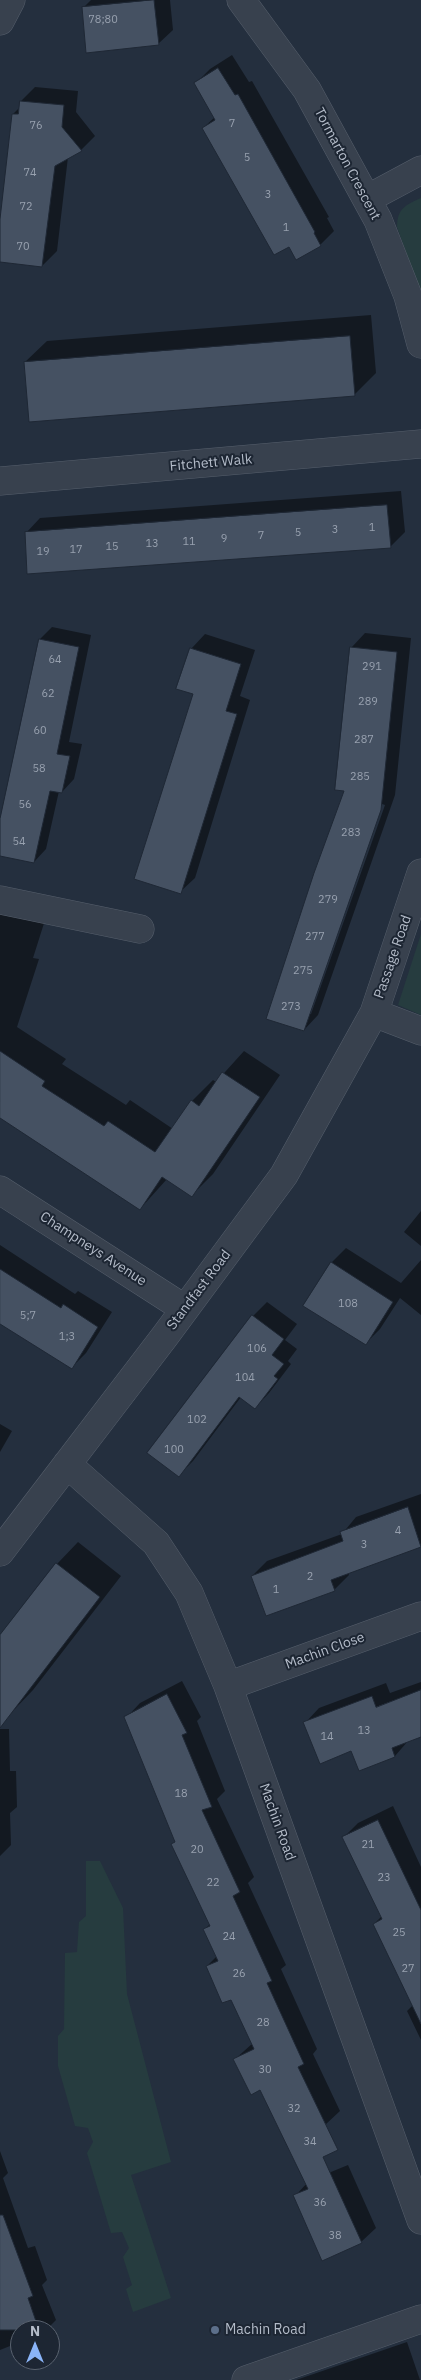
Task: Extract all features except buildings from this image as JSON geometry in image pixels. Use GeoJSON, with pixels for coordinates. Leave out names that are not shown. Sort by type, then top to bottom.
{"type":"FeatureCollection","features":[{"type":"Feature","properties":{"kind":"street"},"geometry":{"type":"LineString","coordinates":[[0,21],[11,0]]}},
{"type":"Feature","properties":{"kind":"street","name":"Tormarton Crescent"},"geometry":{"type":"LineString","coordinates":[[241,0],[308,90],[378,220],[408,296],[421,344]]}},
{"type":"Feature","properties":{"kind":"street"},"geometry":{"type":"LineString","coordinates":[[367,199],[421,170]]}},
{"type":"Feature","properties":{"kind":"street","name":"Fitchett Walk"},"geometry":{"type":"LineString","coordinates":[[0,481],[421,444]]}},
{"type":"Feature","properties":{"kind":"street","name":"Passage Road"},"geometry":{"type":"LineString","coordinates":[[374,1013],[421,873]]}},
{"type":"Feature","properties":{"kind":"street"},"geometry":{"type":"LineString","coordinates":[[0,900],[140,929]]}},
{"type":"Feature","properties":{"kind":"street"},"geometry":{"type":"LineString","coordinates":[[374,1013],[421,1031]]}},
{"type":"Feature","properties":{"kind":"street","name":"Standfast Road"},"geometry":{"type":"LineString","coordinates":[[0,1552],[185,1309],[284,1175],[374,1013]]}},
{"type":"Feature","properties":{"kind":"street","name":"Champneys Avenue"},"geometry":{"type":"LineString","coordinates":[[0,1190],[185,1309]]}},
{"type":"Feature","properties":{"kind":"street","name":"Machin Road"},"geometry":{"type":"LineString","coordinates":[[67,1464],[156,1543],[189,1593],[228,1686],[421,2220]]}},
{"type":"Feature","properties":{"kind":"street","name":"Machin Close"},"geometry":{"type":"LineString","coordinates":[[228,1686],[421,1616]]}},
{"type":"Feature","properties":{"kind":"street"},"geometry":{"type":"LineString","coordinates":[[246,2380],[421,2319]]}},
{"type":"Feature","properties":{"kind":"green space"},"geometry":{"type":"Polygon","coordinates":[[[421,198],[421,295],[397,227],[397,221],[403,208],[421,198]]]}},
{"type":"Feature","properties":{"kind":"green space"},"geometry":{"type":"Polygon","coordinates":[[[421,934],[421,1015],[398,1005],[421,934]]]}},
{"type":"Feature","properties":{"kind":"green space"},"geometry":{"type":"Polygon","coordinates":[[[86,1861],[100,1861],[123,1908],[127,1994],[171,2162],[131,2175],[171,2298],[133,2312],[126,2289],[132,2285],[123,2257],[129,2248],[122,2232],[111,2233],[87,2153],[93,2142],[88,2128],[75,2126],[58,2066],[58,2036],[64,2029],[65,1953],[77,1952],[79,1922],[86,1916],[86,1861]]]}},
{"type":"Feature","properties":{"kind":"place","name":"Machin Road"},"geometry":{"type":"Point","coordinates":[215,2330]}}]}
